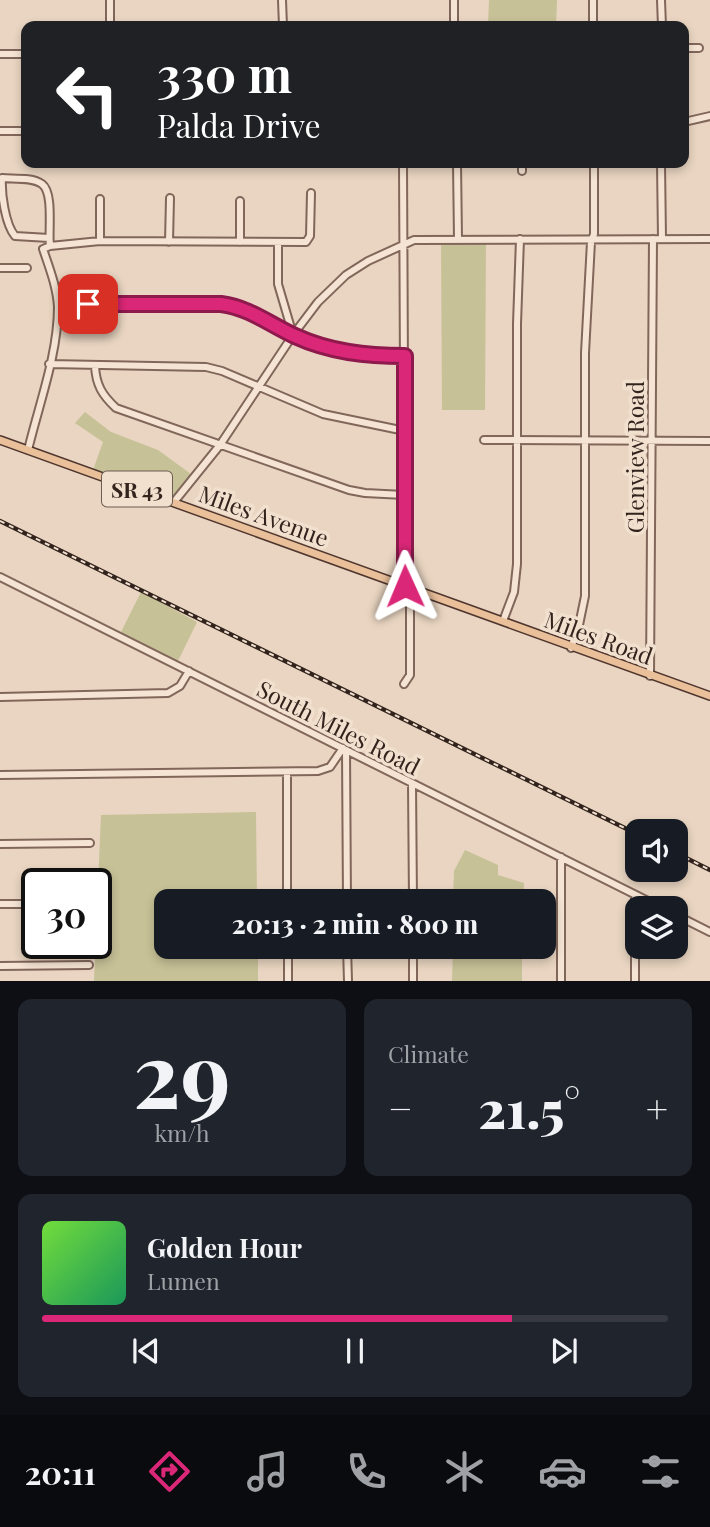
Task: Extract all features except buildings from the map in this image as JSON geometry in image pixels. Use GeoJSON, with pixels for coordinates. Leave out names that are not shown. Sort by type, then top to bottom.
{"type":"FeatureCollection","features":[{"type":"Feature","properties":{"kind":"main road","name":"Miles Avenue"},"geometry":{"type":"LineString","coordinates":[[0,440],[476,612]]}},
{"type":"Feature","properties":{"kind":"main road","name":"Miles Road"},"geometry":{"type":"LineString","coordinates":[[476,612],[710,696]]}},
{"type":"Feature","properties":{"kind":"street"},"geometry":{"type":"LineString","coordinates":[[110,0],[110,21]]}},
{"type":"Feature","properties":{"kind":"street"},"geometry":{"type":"LineString","coordinates":[[282,0],[282,21]]}},
{"type":"Feature","properties":{"kind":"street"},"geometry":{"type":"LineString","coordinates":[[454,0],[454,21]]}},
{"type":"Feature","properties":{"kind":"street"},"geometry":{"type":"LineString","coordinates":[[593,0],[593,21]]}},
{"type":"Feature","properties":{"kind":"street"},"geometry":{"type":"LineString","coordinates":[[661,0],[662,21]]}},
{"type":"Feature","properties":{"kind":"street"},"geometry":{"type":"LineString","coordinates":[[689,48],[699,48]]}},
{"type":"Feature","properties":{"kind":"street"},"geometry":{"type":"LineString","coordinates":[[0,54],[21,54]]}},
{"type":"Feature","properties":{"kind":"street"},"geometry":{"type":"LineString","coordinates":[[689,121],[710,116]]}},
{"type":"Feature","properties":{"kind":"street"},"geometry":{"type":"LineString","coordinates":[[0,131],[21,131]]}},
{"type":"Feature","properties":{"kind":"street"},"geometry":{"type":"LineString","coordinates":[[404,168],[404,495],[410,650],[410,675],[404,684]]}},
{"type":"Feature","properties":{"kind":"street"},"geometry":{"type":"LineString","coordinates":[[457,168],[458,239]]}},
{"type":"Feature","properties":{"kind":"street"},"geometry":{"type":"LineString","coordinates":[[571,648],[585,596],[585,353],[594,168]]}},
{"type":"Feature","properties":{"kind":"street"},"geometry":{"type":"LineString","coordinates":[[662,168],[662,239]]}},
{"type":"Feature","properties":{"kind":"street"},"geometry":{"type":"LineString","coordinates":[[28,450],[56,335],[58,304],[47,244],[49,194],[42,184],[31,180],[2,178],[7,214],[15,236],[47,244],[100,241],[306,242],[309,239],[311,193]]}},
{"type":"Feature","properties":{"kind":"street"},"geometry":{"type":"LineString","coordinates":[[169,242],[170,198]]}},
{"type":"Feature","properties":{"kind":"street"},"geometry":{"type":"LineString","coordinates":[[100,199],[100,241]]}},
{"type":"Feature","properties":{"kind":"street"},"geometry":{"type":"LineString","coordinates":[[240,201],[240,242]]}},
{"type":"Feature","properties":{"kind":"street"},"geometry":{"type":"LineString","coordinates":[[503,621],[514,592],[517,564],[520,239]]}},
{"type":"Feature","properties":{"kind":"street","name":"Glenview Road"},"geometry":{"type":"LineString","coordinates":[[650,676],[653,239]]}},
{"type":"Feature","properties":{"kind":"street"},"geometry":{"type":"LineString","coordinates":[[174,502],[220,445],[293,335],[324,295],[346,275],[368,261],[414,240],[710,239]]}},
{"type":"Feature","properties":{"kind":"street"},"geometry":{"type":"LineString","coordinates":[[278,242],[278,284],[293,335]]}},
{"type":"Feature","properties":{"kind":"street"},"geometry":{"type":"LineString","coordinates":[[0,268],[27,268]]}},
{"type":"Feature","properties":{"kind":"street"},"geometry":{"type":"LineString","coordinates":[[58,304],[221,304],[250,312],[293,335],[323,347],[353,354],[405,356]]}},
{"type":"Feature","properties":{"kind":"street"},"geometry":{"type":"LineString","coordinates":[[49,364],[198,366],[222,371],[323,414],[405,431]]}},
{"type":"Feature","properties":{"kind":"street"},"geometry":{"type":"LineString","coordinates":[[96,366],[96,380],[100,391],[116,408],[348,490],[404,495]]}},
{"type":"Feature","properties":{"kind":"street"},"geometry":{"type":"LineString","coordinates":[[484,440],[710,441]]}},
{"type":"Feature","properties":{"kind":"street","name":"South Miles Road"},"geometry":{"type":"LineString","coordinates":[[0,577],[635,895]]}},
{"type":"Feature","properties":{"kind":"street"},"geometry":{"type":"LineString","coordinates":[[0,697],[168,693],[180,686],[189,671]]}},
{"type":"Feature","properties":{"kind":"street"},"geometry":{"type":"LineString","coordinates":[[0,775],[318,771],[330,766],[344,749]]}},
{"type":"Feature","properties":{"kind":"street"},"geometry":{"type":"LineString","coordinates":[[344,749],[347,889]]}},
{"type":"Feature","properties":{"kind":"street"},"geometry":{"type":"LineString","coordinates":[[287,772],[287,889]]}},
{"type":"Feature","properties":{"kind":"street"},"geometry":{"type":"LineString","coordinates":[[412,784],[413,889]]}},
{"type":"Feature","properties":{"kind":"street"},"geometry":{"type":"LineString","coordinates":[[0,844],[90,843]]}},
{"type":"Feature","properties":{"kind":"street"},"geometry":{"type":"LineString","coordinates":[[561,857],[561,981]]}},
{"type":"Feature","properties":{"kind":"street"},"geometry":{"type":"LineString","coordinates":[[635,895],[635,981]]}},
{"type":"Feature","properties":{"kind":"street"},"geometry":{"type":"LineString","coordinates":[[0,904],[21,904]]}},
{"type":"Feature","properties":{"kind":"street"},"geometry":{"type":"LineString","coordinates":[[688,921],[710,932]]}},
{"type":"Feature","properties":{"kind":"street"},"geometry":{"type":"LineString","coordinates":[[288,959],[288,981]]}},
{"type":"Feature","properties":{"kind":"street"},"geometry":{"type":"LineString","coordinates":[[348,959],[348,981]]}},
{"type":"Feature","properties":{"kind":"street"},"geometry":{"type":"LineString","coordinates":[[413,959],[413,981]]}},
{"type":"Feature","properties":{"kind":"street"},"geometry":{"type":"LineString","coordinates":[[0,966],[89,965]]}},
{"type":"Feature","properties":{"kind":"shaded area"},"geometry":{"type":"Polygon","coordinates":[[[489,0],[557,0],[556,21],[488,21],[489,0]]]}},
{"type":"Feature","properties":{"kind":"shaded area"},"geometry":{"type":"Polygon","coordinates":[[[441,239],[486,239],[485,410],[442,410],[441,239]]]}},
{"type":"Feature","properties":{"kind":"shaded area"},"geometry":{"type":"Polygon","coordinates":[[[85,412],[111,432],[158,450],[195,477],[174,502],[92,473],[103,442],[75,423],[85,412]]]}},
{"type":"Feature","properties":{"kind":"shaded area"},"geometry":{"type":"Polygon","coordinates":[[[141,592],[197,622],[176,665],[119,636],[141,592]]]}},
{"type":"Feature","properties":{"kind":"shaded area"},"geometry":{"type":"Polygon","coordinates":[[[256,812],[257,889],[154,889],[154,959],[258,959],[258,981],[94,981],[95,959],[112,959],[112,868],[99,868],[101,815],[256,812]]]}},
{"type":"Feature","properties":{"kind":"shaded area"},"geometry":{"type":"Polygon","coordinates":[[[465,850],[498,865],[498,875],[524,883],[524,889],[453,889],[454,871],[465,850]]]}},
{"type":"Feature","properties":{"kind":"shaded area"},"geometry":{"type":"Polygon","coordinates":[[[453,959],[522,959],[522,981],[452,981],[453,959]]]}},
{"type":"Feature","properties":{"kind":"railway"},"geometry":{"type":"LineString","coordinates":[[0,521],[625,828]]}},
{"type":"Feature","properties":{"kind":"railway"},"geometry":{"type":"LineString","coordinates":[[688,859],[710,870]]}},
{"type":"Feature","properties":{"kind":"route"},"geometry":{"type":"LineString","coordinates":[[88,304],[237,306],[293,335],[331,349],[372,356],[405,356],[405,586]]}}]}
